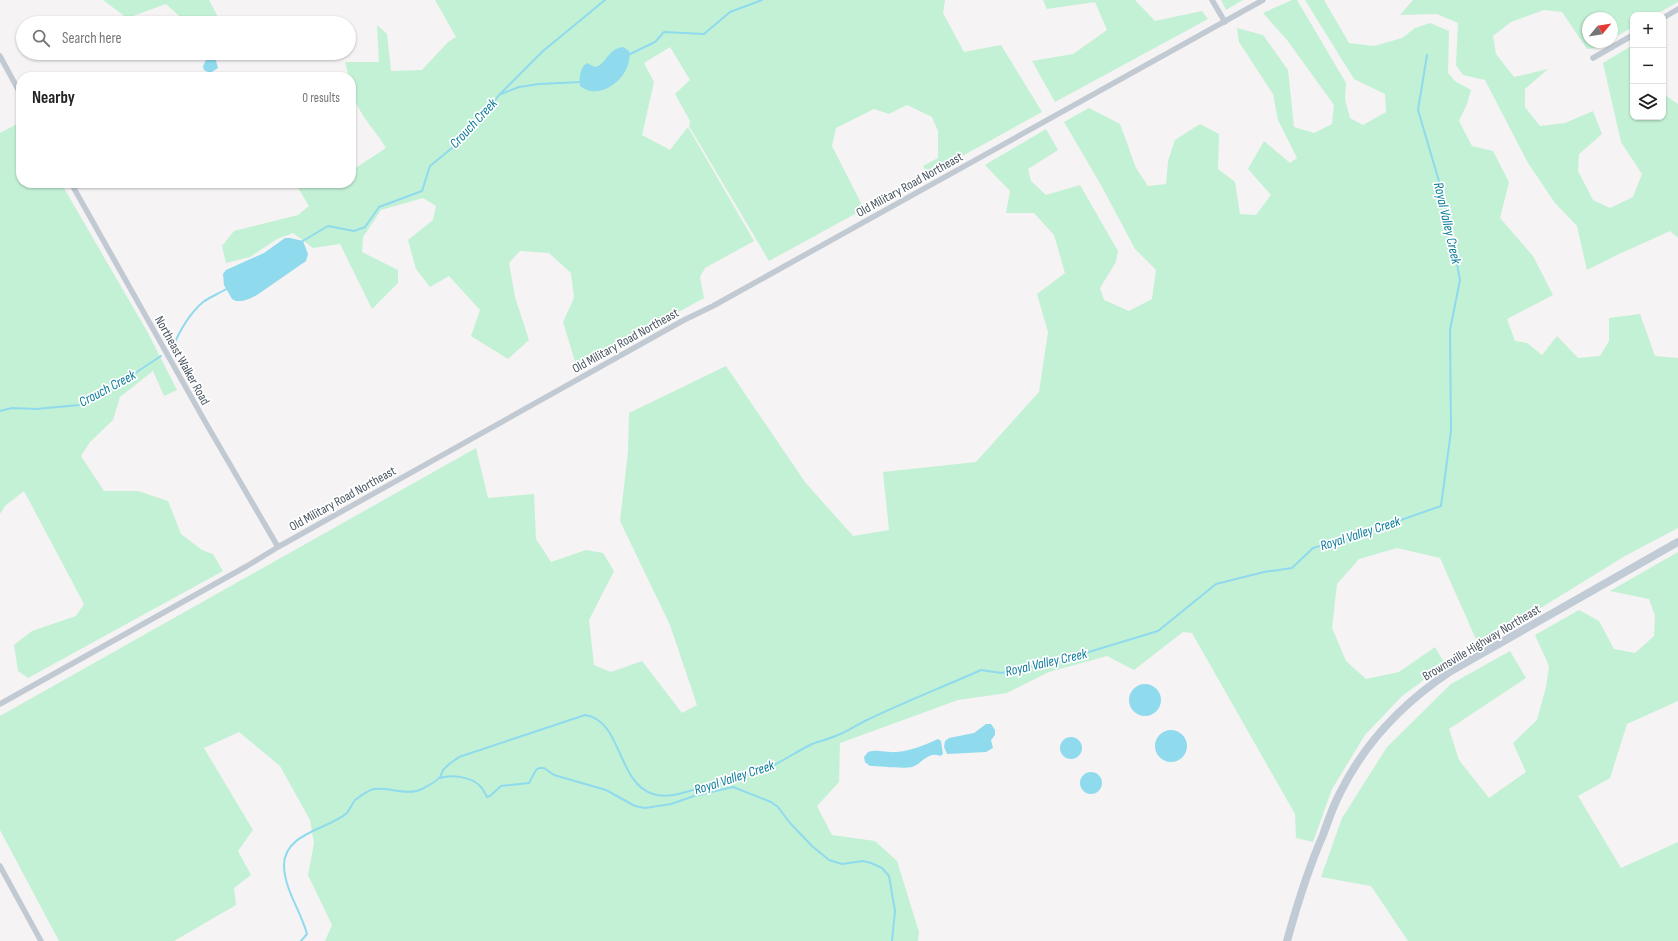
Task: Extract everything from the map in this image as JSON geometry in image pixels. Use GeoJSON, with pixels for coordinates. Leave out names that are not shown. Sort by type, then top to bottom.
{"type":"FeatureCollection","features":[{"type":"Feature","properties":{"kind":"main road","name":"Brownsville Highway Northeast"},"geometry":{"type":"LineString","coordinates":[[1287,941],[1307,873],[1340,792],[1364,753],[1397,713],[1423,690],[1451,671],[1678,542]]}},
{"type":"Feature","properties":{"kind":"street"},"geometry":{"type":"LineString","coordinates":[[1212,0],[1225,22]]}},
{"type":"Feature","properties":{"kind":"street","name":"Old Military Road Northeast"},"geometry":{"type":"LineString","coordinates":[[0,704],[677,324],[713,306],[1263,0]]}},
{"type":"Feature","properties":{"kind":"street"},"geometry":{"type":"LineString","coordinates":[[1666,16],[1678,9]]}},
{"type":"Feature","properties":{"kind":"street"},"geometry":{"type":"LineString","coordinates":[[1593,58],[1630,37]]}},
{"type":"Feature","properties":{"kind":"street"},"geometry":{"type":"LineString","coordinates":[[0,56],[16,86]]}},
{"type":"Feature","properties":{"kind":"street","name":"Northeast Walker Road"},"geometry":{"type":"LineString","coordinates":[[74,188],[207,425],[278,547]]}},
{"type":"Feature","properties":{"kind":"street"},"geometry":{"type":"LineString","coordinates":[[0,866],[42,941]]}},
{"type":"Feature","properties":{"kind":"green space"},"geometry":{"type":"Polygon","coordinates":[[[103,0],[209,0],[217,16],[179,16],[166,4],[133,16],[124,16],[103,0]]]}},
{"type":"Feature","properties":{"kind":"green space"},"geometry":{"type":"Polygon","coordinates":[[[435,0],[945,0],[943,13],[964,52],[1001,45],[1042,112],[928,175],[923,166],[938,158],[938,131],[932,117],[907,105],[889,114],[874,109],[836,128],[832,146],[864,209],[769,261],[689,126],[690,121],[675,94],[690,80],[670,47],[644,63],[654,82],[642,135],[670,150],[688,127],[754,241],[705,268],[700,277],[704,298],[577,368],[563,322],[574,298],[571,273],[549,253],[520,251],[509,263],[515,297],[529,340],[508,359],[471,336],[480,310],[449,276],[430,287],[416,269],[408,240],[433,220],[436,206],[423,198],[381,210],[363,237],[362,252],[398,270],[398,283],[372,309],[340,244],[313,248],[293,233],[277,239],[250,257],[226,263],[222,246],[234,231],[298,215],[309,206],[298,188],[356,188],[356,168],[386,148],[358,107],[356,102],[356,72],[348,72],[345,62],[379,62],[377,25],[387,34],[391,71],[422,70],[448,42],[456,37],[435,0]]]}},
{"type":"Feature","properties":{"kind":"green space"},"geometry":{"type":"Polygon","coordinates":[[[1043,0],[1135,0],[1155,21],[1202,11],[1208,19],[1055,102],[1032,61],[1073,54],[1107,30],[1095,2],[1047,9],[1043,0]]]}},
{"type":"Feature","properties":{"kind":"green space"},"geometry":{"type":"Polygon","coordinates":[[[1221,0],[1243,0],[1226,10],[1221,0]]]}},
{"type":"Feature","properties":{"kind":"green space"},"geometry":{"type":"Polygon","coordinates":[[[1292,0],[1297,0],[1346,83],[1345,99],[1350,118],[1363,125],[1386,112],[1385,94],[1354,79],[1305,0],[1324,0],[1349,43],[1374,46],[1402,38],[1415,28],[1430,23],[1449,31],[1448,73],[1455,81],[1471,90],[1467,104],[1459,121],[1472,146],[1493,151],[1509,182],[1500,218],[1533,256],[1553,295],[1507,319],[1515,341],[1527,343],[1542,355],[1557,336],[1578,358],[1600,356],[1609,341],[1609,318],[1640,314],[1655,356],[1678,358],[1678,528],[1625,556],[1479,646],[1440,558],[1397,548],[1359,559],[1337,584],[1332,628],[1346,661],[1366,679],[1399,672],[1435,647],[1445,664],[1401,697],[1365,735],[1332,789],[1313,842],[1296,838],[1295,814],[1192,633],[1183,632],[1134,670],[1107,656],[1049,672],[1007,693],[958,700],[840,743],[839,782],[817,806],[832,835],[875,841],[897,861],[919,932],[918,941],[325,941],[332,925],[308,875],[314,843],[310,820],[280,766],[239,732],[204,748],[253,830],[238,851],[251,875],[234,888],[236,905],[174,941],[59,941],[0,830],[0,716],[476,448],[488,498],[534,494],[536,539],[551,562],[586,550],[603,553],[614,571],[589,620],[594,665],[611,672],[642,661],[682,713],[697,705],[670,625],[620,521],[628,452],[629,413],[726,366],[805,482],[853,536],[889,530],[883,472],[976,462],[1039,392],[1048,332],[1037,294],[1065,273],[1054,235],[1034,213],[1006,213],[1010,191],[985,165],[1046,129],[1058,150],[1028,169],[1031,181],[1046,195],[1080,185],[1118,251],[1116,262],[1100,288],[1104,300],[1129,311],[1152,299],[1156,270],[1135,249],[1101,185],[1064,122],[1089,108],[1120,124],[1136,168],[1148,186],[1166,184],[1168,161],[1175,140],[1200,124],[1219,134],[1218,169],[1235,182],[1240,214],[1256,215],[1271,195],[1248,169],[1264,141],[1290,163],[1297,158],[1278,120],[1273,94],[1239,42],[1237,28],[1263,35],[1288,70],[1294,127],[1314,133],[1332,124],[1334,105],[1287,40],[1263,13],[1292,0]]]}},
{"type":"Feature","properties":{"kind":"green space"},"geometry":{"type":"Polygon","coordinates":[[[1413,0],[1678,0],[1678,2],[1660,12],[1630,12],[1630,29],[1618,36],[1618,12],[1582,12],[1582,42],[1562,12],[1544,10],[1511,22],[1493,36],[1496,54],[1514,77],[1548,69],[1525,89],[1525,107],[1540,126],[1565,123],[1593,111],[1602,134],[1579,154],[1578,171],[1593,200],[1610,208],[1633,197],[1642,174],[1621,142],[1603,63],[1630,47],[1630,120],[1666,120],[1666,96],[1678,104],[1678,238],[1670,231],[1587,270],[1577,226],[1555,203],[1528,163],[1485,80],[1463,75],[1456,65],[1458,23],[1437,14],[1400,15],[1413,0]]]}},
{"type":"Feature","properties":{"kind":"green space"},"geometry":{"type":"Polygon","coordinates":[[[16,125],[16,188],[64,188],[148,333],[177,390],[164,396],[153,371],[120,397],[113,420],[90,442],[81,456],[104,491],[138,491],[168,501],[181,534],[202,550],[213,554],[223,571],[28,678],[18,671],[14,645],[32,631],[76,616],[84,604],[24,491],[5,506],[0,514],[0,133],[16,125]]]}},
{"type":"Feature","properties":{"kind":"green space"},"geometry":{"type":"Polygon","coordinates":[[[1678,552],[1678,701],[1627,724],[1610,778],[1578,796],[1621,868],[1678,842],[1678,941],[1408,941],[1371,886],[1321,877],[1342,818],[1387,747],[1451,684],[1510,651],[1526,678],[1449,729],[1459,760],[1489,798],[1526,772],[1513,743],[1537,720],[1546,687],[1549,666],[1535,635],[1579,610],[1599,621],[1614,649],[1635,653],[1654,636],[1655,616],[1649,599],[1610,591],[1678,552]]]}},
{"type":"Feature","properties":{"kind":"water"},"geometry":{"type":"Polygon","coordinates":[[[623,47],[629,51],[629,60],[621,77],[614,84],[606,89],[597,91],[588,90],[580,86],[580,73],[587,63],[595,67],[598,66],[614,50],[623,47]]]}},
{"type":"Feature","properties":{"kind":"water"},"geometry":{"type":"Polygon","coordinates":[[[206,60],[216,60],[218,68],[212,72],[208,72],[204,70],[203,66],[206,60]]]}},
{"type":"Feature","properties":{"kind":"water"},"geometry":{"type":"Polygon","coordinates":[[[285,238],[303,241],[308,254],[306,261],[257,295],[242,301],[232,299],[224,285],[223,274],[226,270],[264,253],[285,238]]]}},
{"type":"Feature","properties":{"kind":"water"},"geometry":{"type":"Polygon","coordinates":[[[1142,684],[1148,684],[1158,691],[1161,700],[1160,706],[1154,713],[1148,716],[1142,716],[1132,709],[1129,703],[1129,697],[1136,687],[1142,684]]]}},
{"type":"Feature","properties":{"kind":"water"},"geometry":{"type":"Polygon","coordinates":[[[986,724],[991,724],[995,730],[995,735],[991,740],[993,748],[986,752],[947,754],[944,747],[945,741],[949,738],[974,733],[986,724]]]}},
{"type":"Feature","properties":{"kind":"water"},"geometry":{"type":"Polygon","coordinates":[[[1171,730],[1177,731],[1184,737],[1187,746],[1186,752],[1180,759],[1171,762],[1165,761],[1158,755],[1155,746],[1156,740],[1162,733],[1171,730]]]}},
{"type":"Feature","properties":{"kind":"water"},"geometry":{"type":"Polygon","coordinates":[[[1071,737],[1079,740],[1082,748],[1079,756],[1071,759],[1063,756],[1060,748],[1063,740],[1071,737]]]}},
{"type":"Feature","properties":{"kind":"water"},"geometry":{"type":"Polygon","coordinates":[[[938,739],[941,741],[943,754],[940,756],[929,756],[912,767],[897,768],[870,766],[865,762],[864,757],[868,752],[892,752],[907,750],[938,739]]]}},
{"type":"Feature","properties":{"kind":"water"},"geometry":{"type":"Polygon","coordinates":[[[1091,772],[1099,775],[1102,783],[1099,791],[1091,794],[1083,791],[1080,783],[1083,775],[1091,772]]]}},
{"type":"Feature","properties":{"kind":"waterway","name":"Crouch Creek"},"geometry":{"type":"LineString","coordinates":[[301,242],[328,226],[354,231],[365,227],[379,207],[422,191],[430,166],[463,139],[500,94],[543,51],[605,0]]}},
{"type":"Feature","properties":{"kind":"waterway","name":"Crouch Creek"},"geometry":{"type":"LineString","coordinates":[[628,55],[655,42],[664,32],[704,34],[730,12],[762,0]]}},
{"type":"Feature","properties":{"kind":"waterway","name":"Royal Valley Creek"},"geometry":{"type":"LineString","coordinates":[[301,941],[307,934],[287,883],[284,865],[286,854],[291,846],[299,839],[339,819],[347,813],[355,800],[374,789],[405,792],[417,791],[436,781],[446,767],[459,757],[585,715],[597,719],[606,728],[632,778],[641,788],[653,794],[665,796],[683,793],[763,770],[812,744],[831,738],[881,713],[981,670],[1001,673],[1059,661],[1158,631],[1216,584],[1264,572],[1292,568],[1313,548],[1352,537],[1441,506],[1451,431],[1450,330],[1460,280],[1446,205],[1418,110],[1427,55]]}},
{"type":"Feature","properties":{"kind":"waterway","name":"Crouch Creek"},"geometry":{"type":"LineString","coordinates":[[501,94],[519,87],[539,84],[581,82]]}},
{"type":"Feature","properties":{"kind":"waterway","name":"Crouch Creek"},"geometry":{"type":"LineString","coordinates":[[172,349],[193,312],[203,302],[228,288]]}},
{"type":"Feature","properties":{"kind":"waterway","name":"Crouch Creek"},"geometry":{"type":"LineString","coordinates":[[0,411],[12,408],[36,409],[79,405],[92,401],[161,356]]}},
{"type":"Feature","properties":{"kind":"waterway"},"geometry":{"type":"LineString","coordinates":[[440,778],[455,776],[472,780],[481,787],[487,797],[501,786],[529,783],[536,770],[539,768],[544,768],[554,775],[606,790],[635,806],[645,808],[671,804],[694,796],[733,787],[771,802],[778,807],[790,823],[812,846],[829,860],[842,864],[863,861],[882,868],[889,876],[895,911],[892,941]]}}]}
